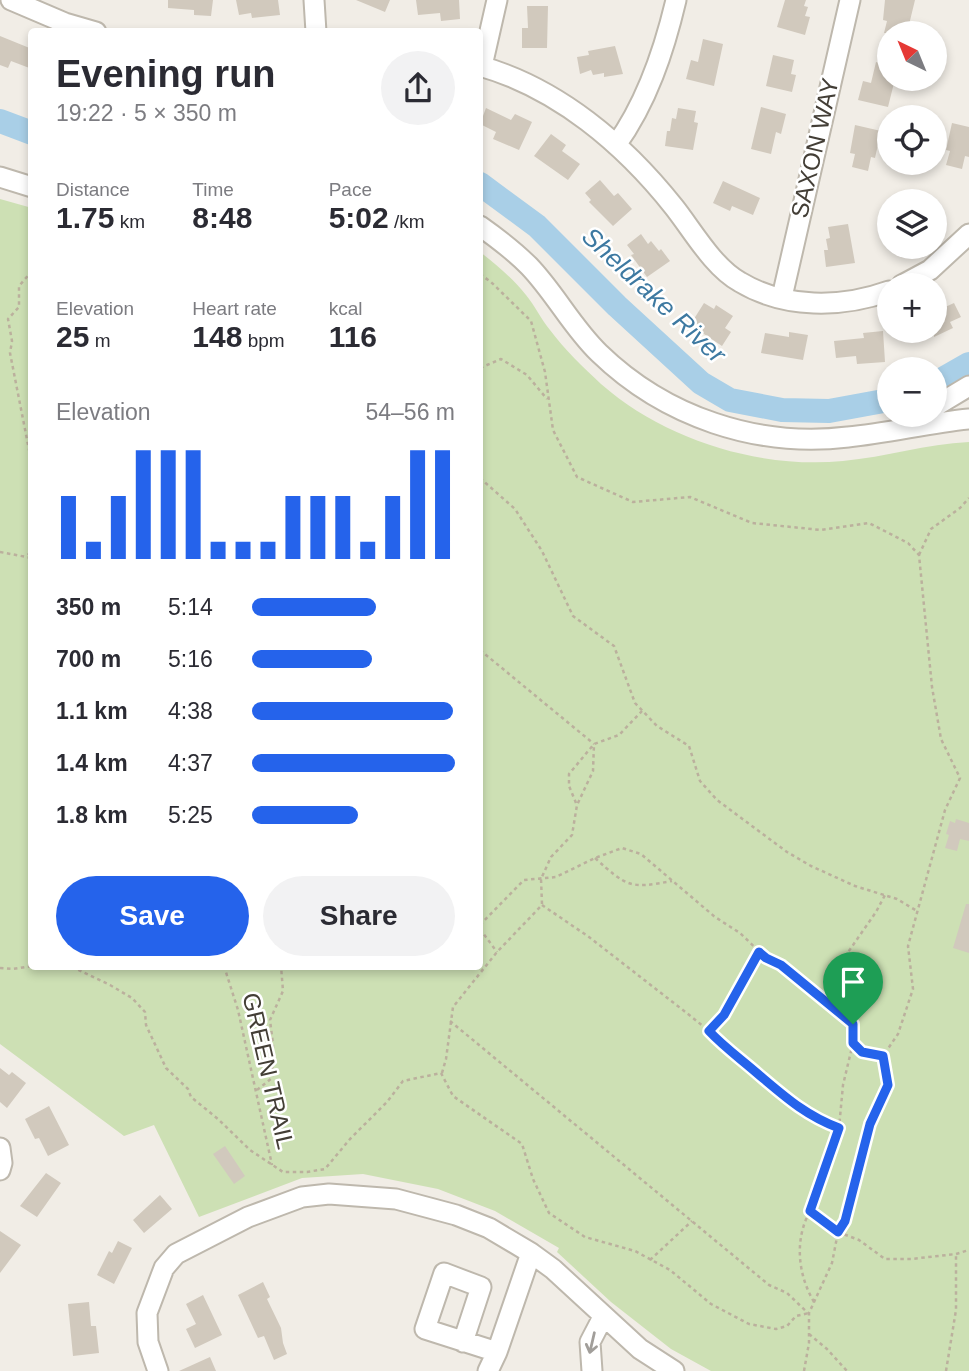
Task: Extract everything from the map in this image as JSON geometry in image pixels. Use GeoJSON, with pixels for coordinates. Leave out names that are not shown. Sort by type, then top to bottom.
{"type":"FeatureCollection","features":[{"type":"Feature","properties":{"kind":"street"},"geometry":{"type":"LineString","coordinates":[[11,0],[83,28]]}},
{"type":"Feature","properties":{"kind":"street"},"geometry":{"type":"LineString","coordinates":[[314,0],[316,28]]}},
{"type":"Feature","properties":{"kind":"street"},"geometry":{"type":"LineString","coordinates":[[483,58],[497,0]]}},
{"type":"Feature","properties":{"kind":"street"},"geometry":{"type":"LineString","coordinates":[[616,145],[634,120],[655,71],[676,0]]}},
{"type":"Feature","properties":{"kind":"street","name":"SAXON WAY"},"geometry":{"type":"LineString","coordinates":[[782,297],[850,0]]}},
{"type":"Feature","properties":{"kind":"street"},"geometry":{"type":"LineString","coordinates":[[483,67],[539,89],[561,102],[616,145],[672,205],[710,255],[739,282],[769,295],[808,303],[842,303],[877,293]]}},
{"type":"Feature","properties":{"kind":"street"},"geometry":{"type":"LineString","coordinates":[[0,177],[28,186]]}},
{"type":"Feature","properties":{"kind":"street"},"geometry":{"type":"LineString","coordinates":[[483,228],[515,252],[531,268],[585,339],[614,367],[646,391],[684,412],[730,428],[781,439],[846,438],[969,419]]}},
{"type":"Feature","properties":{"kind":"street"},"geometry":{"type":"LineString","coordinates":[[924,273],[969,234]]}},
{"type":"Feature","properties":{"kind":"street"},"geometry":{"type":"LineString","coordinates":[[947,399],[969,386]]}},
{"type":"Feature","properties":{"kind":"street"},"geometry":{"type":"LineString","coordinates":[[0,1149],[0,1170]]}},
{"type":"Feature","properties":{"kind":"street"},"geometry":{"type":"LineString","coordinates":[[158,1371],[148,1342],[146,1313],[164,1268],[176,1254],[248,1217],[302,1197],[329,1194],[396,1199],[456,1215],[489,1228],[531,1252],[553,1269],[640,1349],[674,1371]]}},
{"type":"Feature","properties":{"kind":"street"},"geometry":{"type":"LineString","coordinates":[[488,1371],[531,1252]]}},
{"type":"Feature","properties":{"kind":"street"},"geometry":{"type":"LineString","coordinates":[[593,1371],[590,1342],[603,1317]]}},
{"type":"Feature","properties":{"kind":"street"},"geometry":{"type":"LineString","coordinates":[[463,1342],[497,1352]]}},
{"type":"Feature","properties":{"kind":"path"},"geometry":{"type":"LineString","coordinates":[[28,276],[19,286],[19,307],[8,319],[12,341],[10,353],[28,445]]}},
{"type":"Feature","properties":{"kind":"path"},"geometry":{"type":"LineString","coordinates":[[483,276],[531,321],[545,372],[553,430],[577,477],[633,502],[691,497],[752,523],[821,530],[869,523],[908,543],[919,555]]}},
{"type":"Feature","properties":{"kind":"path"},"geometry":{"type":"LineString","coordinates":[[483,367],[500,359],[527,375],[549,402]]}},
{"type":"Feature","properties":{"kind":"path"},"geometry":{"type":"LineString","coordinates":[[483,481],[515,509],[541,551],[573,615],[614,646],[635,703],[656,726],[688,746],[700,781],[717,800],[787,852],[811,866],[855,886],[897,899],[917,911]]}},
{"type":"Feature","properties":{"kind":"path"},"geometry":{"type":"LineString","coordinates":[[804,1371],[809,1313],[832,1263],[838,1232],[845,1221],[870,1124],[888,1085],[883,1056],[898,1034],[913,989],[908,947],[945,810],[960,778],[941,739],[932,687],[919,555],[931,529],[969,498]]}},
{"type":"Feature","properties":{"kind":"path"},"geometry":{"type":"LineString","coordinates":[[0,552],[28,557]]}},
{"type":"Feature","properties":{"kind":"path"},"geometry":{"type":"LineString","coordinates":[[483,652],[594,744]]}},
{"type":"Feature","properties":{"kind":"path"},"geometry":{"type":"LineString","coordinates":[[577,805],[569,786],[569,774],[594,744],[619,735],[642,711]]}},
{"type":"Feature","properties":{"kind":"path"},"geometry":{"type":"LineString","coordinates":[[483,970],[542,905],[541,879],[551,857],[572,835],[577,805],[593,771],[594,744]]}},
{"type":"Feature","properties":{"kind":"path"},"geometry":{"type":"LineString","coordinates":[[483,924],[524,880],[556,877],[622,848],[641,853],[715,917],[740,933],[766,958],[781,965],[853,1024]]}},
{"type":"Feature","properties":{"kind":"path"},"geometry":{"type":"LineString","coordinates":[[595,858],[620,881],[640,887],[673,881]]}},
{"type":"Feature","properties":{"kind":"path"},"geometry":{"type":"LineString","coordinates":[[814,1302],[804,1284],[799,1256],[804,1222],[839,1128],[853,1043],[853,1024],[843,981],[844,958],[886,895]]}},
{"type":"Feature","properties":{"kind":"path"},"geometry":{"type":"LineString","coordinates":[[542,905],[589,937],[709,1031],[729,1052],[794,1104],[821,1122],[839,1128]]}},
{"type":"Feature","properties":{"kind":"path"},"geometry":{"type":"LineString","coordinates":[[483,931],[497,952]]}},
{"type":"Feature","properties":{"kind":"path"},"geometry":{"type":"LineString","coordinates":[[709,1031],[724,1015],[759,952]]}},
{"type":"Feature","properties":{"kind":"path"},"geometry":{"type":"LineString","coordinates":[[0,968],[28,966]]}},
{"type":"Feature","properties":{"kind":"path"},"geometry":{"type":"LineString","coordinates":[[78,970],[132,998],[145,1012],[146,1025],[166,1068],[188,1089],[191,1097],[250,1150],[272,1165]]}},
{"type":"Feature","properties":{"kind":"path","name":"GREEN TRAIL"},"geometry":{"type":"LineString","coordinates":[[225,970],[238,1010],[272,1165],[283,1172],[325,1169],[403,1081],[441,1073]]}},
{"type":"Feature","properties":{"kind":"path"},"geometry":{"type":"LineString","coordinates":[[257,1090],[272,1078],[273,1044],[270,1020],[283,991],[281,970]]}},
{"type":"Feature","properties":{"kind":"path"},"geometry":{"type":"LineString","coordinates":[[483,970],[453,1007],[446,1059],[441,1073],[453,1096],[522,1144],[533,1178],[549,1213],[585,1237],[635,1251],[670,1270],[711,1304],[749,1324],[776,1329],[787,1326],[796,1316],[809,1313]]}},
{"type":"Feature","properties":{"kind":"path"},"geometry":{"type":"LineString","coordinates":[[450,1021],[769,1285],[787,1293],[809,1313]]}},
{"type":"Feature","properties":{"kind":"path"},"geometry":{"type":"LineString","coordinates":[[853,1043],[862,1052],[883,1056]]}},
{"type":"Feature","properties":{"kind":"path"},"geometry":{"type":"LineString","coordinates":[[810,1211],[838,1232],[859,1240],[885,1259],[911,1259],[969,1250]]}},
{"type":"Feature","properties":{"kind":"path"},"geometry":{"type":"LineString","coordinates":[[650,1260],[692,1221]]}},
{"type":"Feature","properties":{"kind":"path"},"geometry":{"type":"LineString","coordinates":[[946,1371],[956,1310],[956,1254]]}},
{"type":"Feature","properties":{"kind":"path"},"geometry":{"type":"LineString","coordinates":[[809,1334],[847,1371]]}},
{"type":"Feature","properties":{"kind":"green space"},"geometry":{"type":"Polygon","coordinates":[[[0,199],[28,207],[28,970],[483,970],[483,254],[521,289],[561,344],[601,384],[654,421],[714,447],[746,455],[811,462],[859,459],[969,442],[969,1371],[711,1371],[671,1349],[611,1302],[557,1252],[559,1248],[495,1211],[438,1189],[363,1174],[302,1178],[199,1217],[154,1125],[124,1136],[0,1044],[0,199]]]}},
{"type":"Feature","properties":{"kind":"building"},"geometry":{"type":"Polygon","coordinates":[[[168,0],[213,0],[211,16],[194,15],[194,10],[168,8],[168,0]]]}},
{"type":"Feature","properties":{"kind":"building"},"geometry":{"type":"Polygon","coordinates":[[[236,0],[278,0],[280,15],[252,18],[251,13],[239,15],[236,0]]]}},
{"type":"Feature","properties":{"kind":"building"},"geometry":{"type":"Polygon","coordinates":[[[356,0],[390,0],[385,12],[356,0]]]}},
{"type":"Feature","properties":{"kind":"building"},"geometry":{"type":"Polygon","coordinates":[[[416,0],[459,0],[460,19],[441,21],[440,13],[418,15],[416,0]]]}},
{"type":"Feature","properties":{"kind":"building"},"geometry":{"type":"Polygon","coordinates":[[[785,0],[806,0],[804,6],[808,7],[805,16],[810,17],[805,35],[777,27],[785,0]]]}},
{"type":"Feature","properties":{"kind":"building"},"geometry":{"type":"Polygon","coordinates":[[[885,0],[915,0],[910,21],[883,20],[885,0]]]}},
{"type":"Feature","properties":{"kind":"building"},"geometry":{"type":"Polygon","coordinates":[[[527,6],[548,6],[547,48],[522,48],[522,28],[528,28],[527,6]]]}},
{"type":"Feature","properties":{"kind":"building"},"geometry":{"type":"Polygon","coordinates":[[[0,36],[28,47],[28,67],[11,61],[8,68],[0,65],[0,36]]]}},
{"type":"Feature","properties":{"kind":"building"},"geometry":{"type":"Polygon","coordinates":[[[703,39],[723,44],[714,86],[686,79],[691,60],[698,62],[703,39]]]}},
{"type":"Feature","properties":{"kind":"building"},"geometry":{"type":"Polygon","coordinates":[[[615,46],[623,74],[604,77],[604,73],[593,75],[591,70],[580,74],[577,57],[589,55],[588,51],[615,46]]]}},
{"type":"Feature","properties":{"kind":"building"},"geometry":{"type":"Polygon","coordinates":[[[773,55],[794,60],[791,74],[796,75],[792,92],[766,86],[773,55]]]}},
{"type":"Feature","properties":{"kind":"building"},"geometry":{"type":"Polygon","coordinates":[[[877,62],[877,91],[892,91],[888,105],[858,100],[863,81],[871,83],[877,62]]]}},
{"type":"Feature","properties":{"kind":"building"},"geometry":{"type":"Polygon","coordinates":[[[761,107],[786,114],[781,134],[776,132],[771,154],[751,149],[761,107]]]}},
{"type":"Feature","properties":{"kind":"building"},"geometry":{"type":"Polygon","coordinates":[[[486,108],[511,120],[515,114],[532,122],[519,150],[493,139],[496,132],[483,126],[486,108]]]}},
{"type":"Feature","properties":{"kind":"building"},"geometry":{"type":"Polygon","coordinates":[[[678,108],[696,111],[694,122],[698,123],[693,150],[665,146],[667,131],[670,131],[672,118],[676,119],[678,108]]]}},
{"type":"Feature","properties":{"kind":"building"},"geometry":{"type":"Polygon","coordinates":[[[952,123],[969,127],[969,157],[965,156],[962,169],[947,165],[950,151],[947,150],[952,123]]]}},
{"type":"Feature","properties":{"kind":"building"},"geometry":{"type":"Polygon","coordinates":[[[855,125],[877,130],[877,149],[875,158],[871,157],[868,171],[852,167],[855,154],[850,153],[855,125]]]}},
{"type":"Feature","properties":{"kind":"building"},"geometry":{"type":"Polygon","coordinates":[[[551,134],[566,145],[562,151],[580,164],[568,180],[534,156],[551,134]]]}},
{"type":"Feature","properties":{"kind":"building"},"geometry":{"type":"Polygon","coordinates":[[[600,180],[614,196],[618,193],[632,209],[613,226],[589,202],[591,200],[585,193],[600,180]]]}},
{"type":"Feature","properties":{"kind":"building"},"geometry":{"type":"Polygon","coordinates":[[[723,181],[760,198],[753,215],[732,206],[730,211],[713,203],[723,181]]]}},
{"type":"Feature","properties":{"kind":"building"},"geometry":{"type":"Polygon","coordinates":[[[848,224],[855,263],[826,267],[824,250],[828,250],[828,227],[848,224]]]}},
{"type":"Feature","properties":{"kind":"building"},"geometry":{"type":"Polygon","coordinates":[[[641,234],[648,244],[651,241],[659,251],[661,249],[670,261],[647,277],[627,245],[641,234]]]}},
{"type":"Feature","properties":{"kind":"building"},"geometry":{"type":"Polygon","coordinates":[[[704,303],[714,309],[716,305],[733,316],[725,328],[731,332],[722,346],[701,332],[703,329],[692,322],[704,303]]]}},
{"type":"Feature","properties":{"kind":"building"},"geometry":{"type":"Polygon","coordinates":[[[954,303],[961,317],[950,322],[953,328],[947,331],[947,306],[954,303]]]}},
{"type":"Feature","properties":{"kind":"building"},"geometry":{"type":"Polygon","coordinates":[[[789,332],[808,335],[803,360],[761,353],[765,333],[789,337],[789,332]]]}},
{"type":"Feature","properties":{"kind":"building"},"geometry":{"type":"Polygon","coordinates":[[[877,332],[877,343],[884,343],[885,357],[877,357],[877,363],[857,364],[856,356],[836,358],[834,341],[864,338],[863,333],[877,332]]]}},
{"type":"Feature","properties":{"kind":"building"},"geometry":{"type":"Polygon","coordinates":[[[956,819],[969,823],[969,841],[960,839],[957,851],[945,848],[950,821],[955,823],[956,819]]]}},
{"type":"Feature","properties":{"kind":"building"},"geometry":{"type":"Polygon","coordinates":[[[966,904],[969,904],[969,953],[953,948],[966,904]]]}},
{"type":"Feature","properties":{"kind":"building"},"geometry":{"type":"Polygon","coordinates":[[[0,1068],[9,1075],[12,1072],[26,1083],[7,1108],[0,1102],[0,1068]]]}},
{"type":"Feature","properties":{"kind":"building"},"geometry":{"type":"Polygon","coordinates":[[[49,1106],[69,1145],[48,1156],[25,1119],[49,1106]]]}},
{"type":"Feature","properties":{"kind":"building"},"geometry":{"type":"Polygon","coordinates":[[[225,1146],[245,1176],[234,1184],[213,1154],[225,1146]]]}},
{"type":"Feature","properties":{"kind":"building"},"geometry":{"type":"Polygon","coordinates":[[[46,1173],[61,1183],[37,1217],[20,1206],[46,1173]]]}},
{"type":"Feature","properties":{"kind":"building"},"geometry":{"type":"Polygon","coordinates":[[[160,1195],[172,1209],[144,1233],[133,1220],[160,1195]]]}},
{"type":"Feature","properties":{"kind":"building"},"geometry":{"type":"Polygon","coordinates":[[[0,1231],[21,1245],[0,1273],[0,1231]]]}},
{"type":"Feature","properties":{"kind":"building"},"geometry":{"type":"Polygon","coordinates":[[[118,1241],[132,1248],[114,1284],[97,1275],[109,1251],[112,1253],[118,1241]]]}},
{"type":"Feature","properties":{"kind":"building"},"geometry":{"type":"Polygon","coordinates":[[[263,1282],[270,1297],[267,1299],[281,1328],[287,1354],[274,1360],[264,1336],[258,1338],[238,1295],[263,1282]]]}},
{"type":"Feature","properties":{"kind":"building"},"geometry":{"type":"Polygon","coordinates":[[[203,1295],[222,1335],[195,1348],[186,1329],[196,1324],[186,1304],[203,1295]]]}},
{"type":"Feature","properties":{"kind":"building"},"geometry":{"type":"Polygon","coordinates":[[[89,1302],[91,1326],[96,1326],[99,1353],[73,1356],[68,1304],[89,1302]]]}},
{"type":"Feature","properties":{"kind":"building"},"geometry":{"type":"Polygon","coordinates":[[[210,1357],[216,1371],[179,1371],[210,1357]]]}},
{"type":"Feature","properties":{"kind":"waterway","name":"Sheldrake River"},"geometry":{"type":"LineString","coordinates":[[0,121],[28,132]]}},
{"type":"Feature","properties":{"kind":"waterway","name":"Sheldrake River"},"geometry":{"type":"LineString","coordinates":[[483,186],[537,226],[617,306],[701,383],[730,400],[782,410],[829,411],[877,402]]}},
{"type":"Feature","properties":{"kind":"waterway","name":"Sheldrake River"},"geometry":{"type":"LineString","coordinates":[[947,377],[969,364]]}},
{"type":"Feature","properties":{"kind":"route"},"geometry":{"type":"LineString","coordinates":[[759,952],[781,965],[853,1024],[853,1043],[862,1052],[883,1056],[888,1085],[870,1124],[845,1221],[838,1232],[810,1211],[839,1128],[804,1112],[729,1052],[709,1031],[724,1015],[759,952]]}}]}
